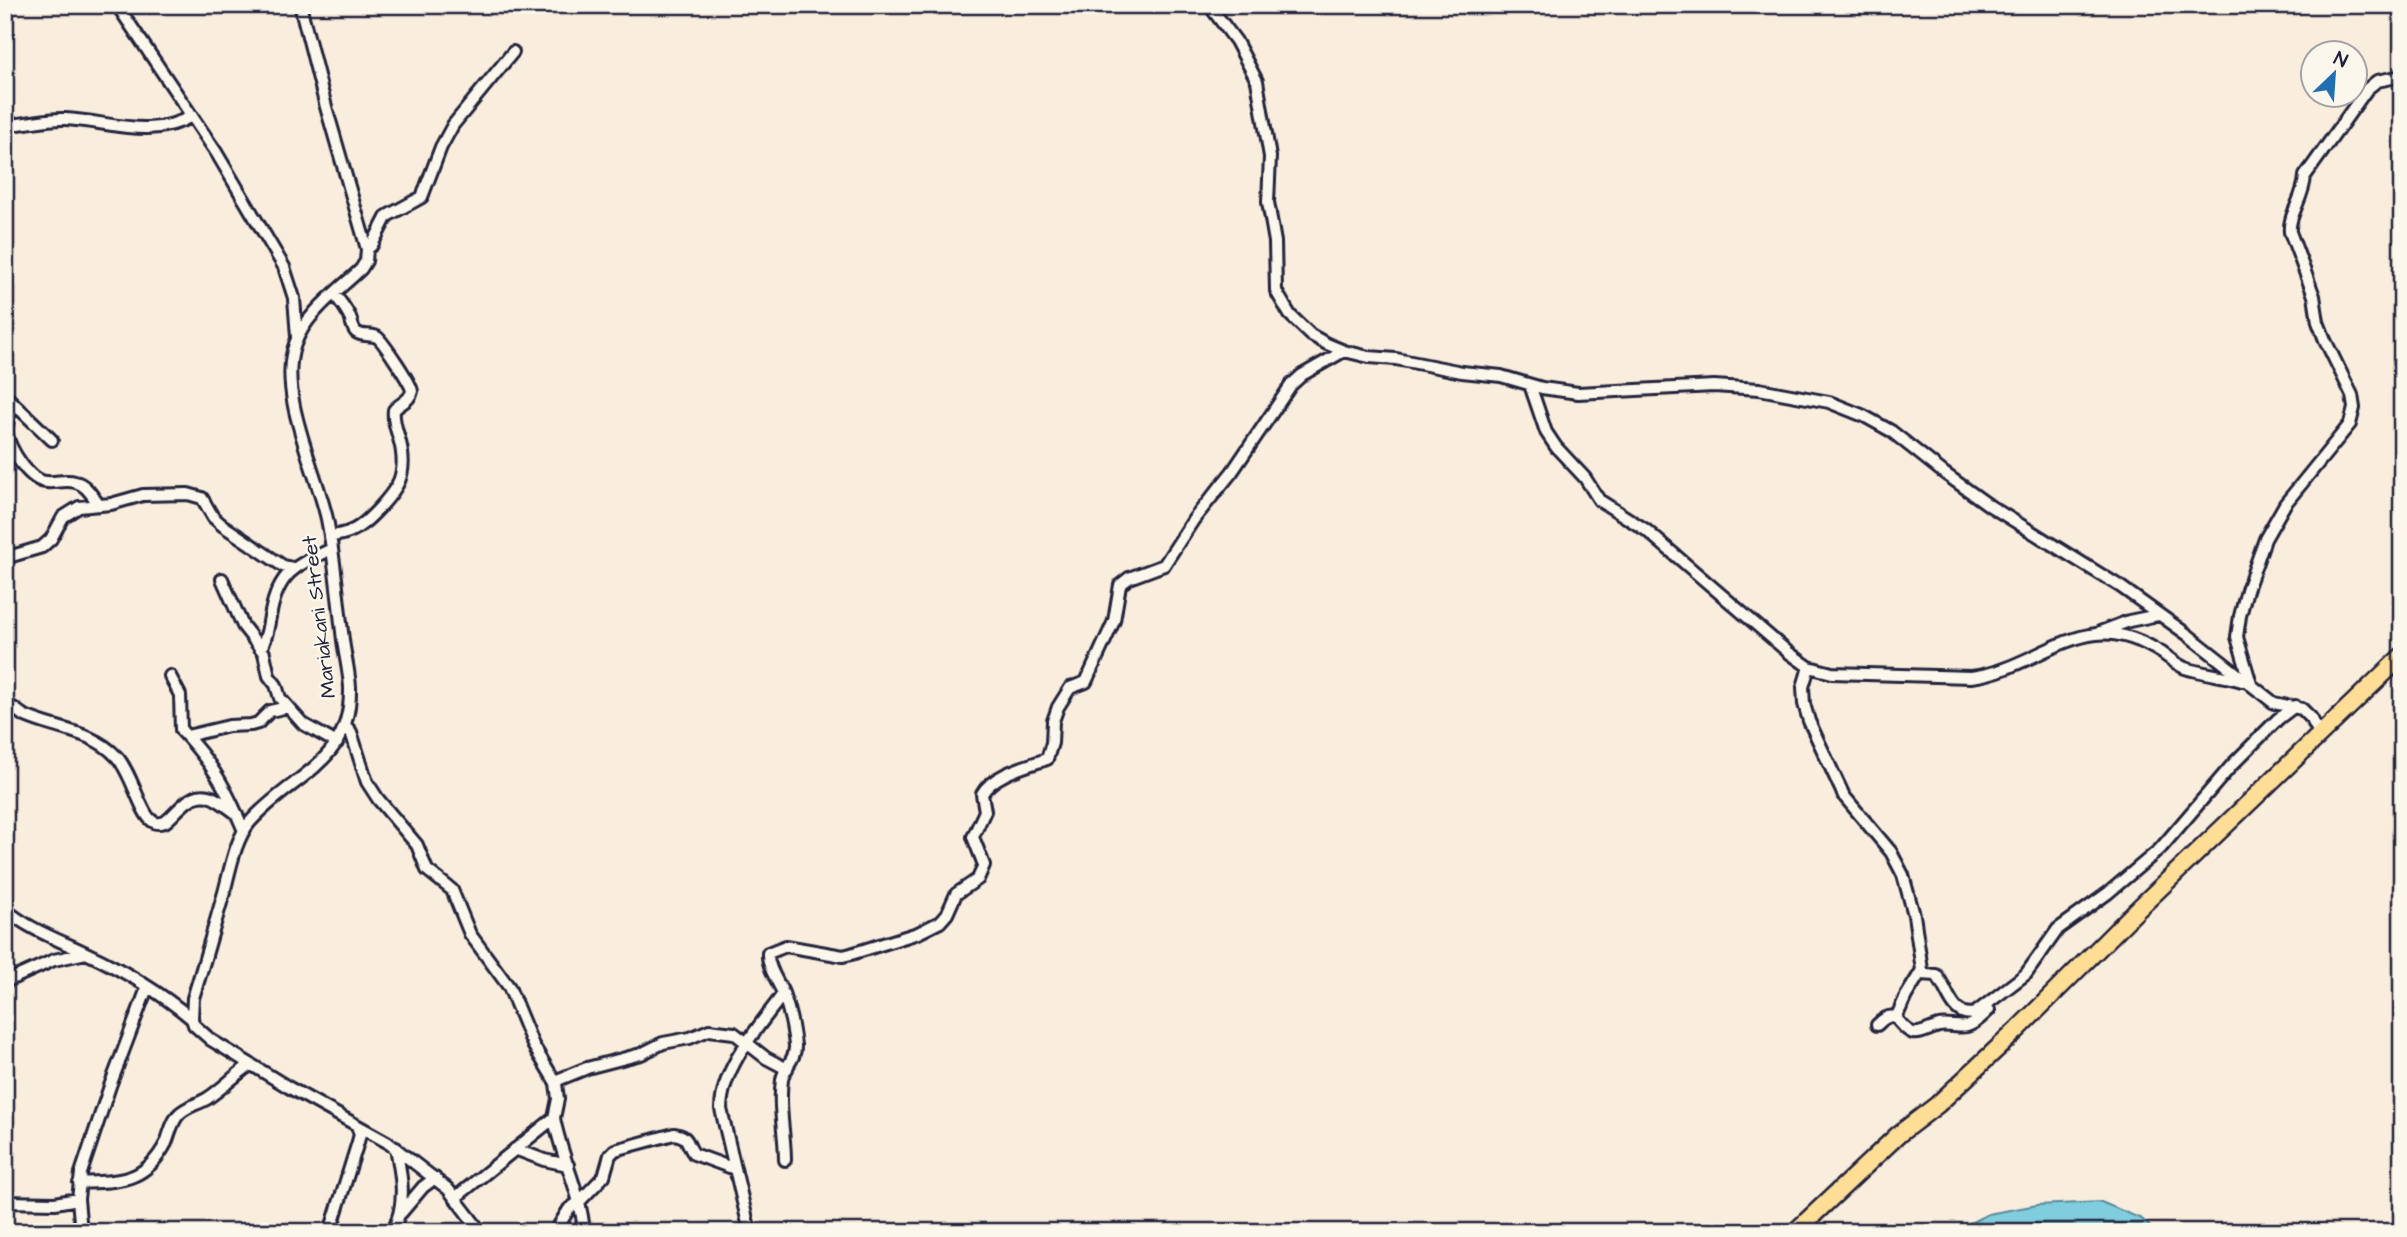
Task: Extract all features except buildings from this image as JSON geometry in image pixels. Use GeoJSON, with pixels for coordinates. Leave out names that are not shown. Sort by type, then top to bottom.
{"type":"FeatureCollection","features":[{"type":"Feature","properties":{"kind":"highway"},"geometry":{"type":"LineString","coordinates":[[1795,1232],[1889,1143],[1937,1105],[2017,1030],[2137,909],[2402,656]]}},
{"type":"Feature","properties":{"kind":"street"},"geometry":{"type":"LineString","coordinates":[[117,5],[216,152],[284,267],[294,298],[297,338]]}},
{"type":"Feature","properties":{"kind":"street"},"geometry":{"type":"LineString","coordinates":[[300,5],[367,249]]}},
{"type":"Feature","properties":{"kind":"street"},"geometry":{"type":"LineString","coordinates":[[1209,5],[1236,41],[1257,81],[1270,157],[1268,202],[1275,242],[1276,291],[1290,315],[1311,335],[1345,351],[1369,357],[1501,376],[1530,385],[1578,393],[1714,386],[1759,389],[1829,402],[1864,416],[1891,431],[1973,495],[2120,587],[2274,703],[2295,706],[2308,713],[2320,735]]}},
{"type":"Feature","properties":{"kind":"street","name":"Mariakani Street"},"geometry":{"type":"LineString","coordinates":[[192,1019],[193,998],[234,856],[244,831],[260,812],[304,777],[337,743],[349,711],[350,688],[330,537],[321,497],[299,427],[291,384],[292,357],[297,338],[315,313],[361,269],[366,261],[367,249],[372,245],[387,216],[422,197],[441,147],[453,125],[513,52]]}},
{"type":"Feature","properties":{"kind":"street"},"geometry":{"type":"LineString","coordinates":[[2251,684],[2237,637],[2239,617],[2265,539],[2285,504],[2350,424],[2354,408],[2352,395],[2318,322],[2314,296],[2289,223],[2303,192],[2305,176],[2367,89],[2378,81],[2402,76]]}},
{"type":"Feature","properties":{"kind":"street"},"geometry":{"type":"LineString","coordinates":[[5,125],[61,119],[151,129],[180,123],[192,116]]}},
{"type":"Feature","properties":{"kind":"street"},"geometry":{"type":"LineString","coordinates":[[330,537],[347,533],[362,524],[398,483],[403,464],[402,448],[393,416],[394,410],[408,400],[412,390],[412,385],[380,339],[355,331],[334,294]]}},
{"type":"Feature","properties":{"kind":"street"},"geometry":{"type":"LineString","coordinates":[[785,1160],[780,1105],[783,1075],[795,1055],[795,1046],[783,994],[768,962],[769,952],[786,946],[844,956],[918,933],[944,919],[956,894],[978,878],[984,865],[974,836],[985,811],[981,798],[984,790],[989,784],[1017,770],[1047,759],[1057,709],[1070,688],[1086,682],[1114,621],[1120,585],[1129,578],[1164,565],[1291,385],[1302,375],[1345,351]]}},
{"type":"Feature","properties":{"kind":"street"},"geometry":{"type":"LineString","coordinates":[[1530,385],[1546,432],[1585,478],[1599,500],[1646,530],[1808,667],[1832,673],[1971,677],[1991,675],[2129,621],[2158,615]]}},
{"type":"Feature","properties":{"kind":"street"},"geometry":{"type":"LineString","coordinates":[[8,397],[52,440]]}},
{"type":"Feature","properties":{"kind":"street"},"geometry":{"type":"LineString","coordinates":[[8,397],[11,410],[7,432],[9,444],[20,463],[43,482],[78,482],[99,505]]}},
{"type":"Feature","properties":{"kind":"street"},"geometry":{"type":"LineString","coordinates":[[5,558],[42,547],[51,539],[70,510],[142,495],[196,495],[202,498],[222,525],[283,566],[292,568]]}},
{"type":"Feature","properties":{"kind":"street"},"geometry":{"type":"LineString","coordinates":[[261,648],[267,638],[279,585],[292,568],[332,549]]}},
{"type":"Feature","properties":{"kind":"street"},"geometry":{"type":"LineString","coordinates":[[222,579],[243,626],[261,648],[269,676],[288,707],[310,729],[337,743]]}},
{"type":"Feature","properties":{"kind":"street"},"geometry":{"type":"LineString","coordinates":[[2096,634],[2124,636],[2149,645],[2180,666],[2251,684]]}},
{"type":"Feature","properties":{"kind":"street"},"geometry":{"type":"LineString","coordinates":[[1808,667],[1803,687],[1809,720],[1844,796],[1891,852],[1903,875],[1914,915],[1921,974],[1906,996],[1896,1018]]}},
{"type":"Feature","properties":{"kind":"street"},"geometry":{"type":"LineString","coordinates":[[170,676],[180,695],[180,725],[221,779],[244,831]]}},
{"type":"Feature","properties":{"kind":"street"},"geometry":{"type":"LineString","coordinates":[[5,703],[25,715],[93,739],[112,752],[128,774],[148,817],[159,824],[165,822],[189,799],[198,795],[215,798],[237,814]]}},
{"type":"Feature","properties":{"kind":"street"},"geometry":{"type":"LineString","coordinates":[[1877,1025],[1887,1017],[1896,1018],[1913,1033],[1938,1026],[1970,1025],[2014,991],[2058,929],[2108,893],[2160,849],[2232,765],[2278,719],[2295,706]]}},
{"type":"Feature","properties":{"kind":"street"},"geometry":{"type":"LineString","coordinates":[[187,736],[229,726],[258,723],[270,711],[288,707]]}},
{"type":"Feature","properties":{"kind":"street"},"geometry":{"type":"LineString","coordinates":[[345,725],[351,732],[367,782],[417,845],[427,870],[452,890],[470,934],[509,987],[533,1045],[555,1081],[558,1099],[554,1118],[579,1202],[584,1232]]}},
{"type":"Feature","properties":{"kind":"street"},"geometry":{"type":"LineString","coordinates":[[5,909],[13,916],[147,988],[176,1006],[211,1040],[396,1148],[435,1178],[455,1198],[481,1232]]}},
{"type":"Feature","properties":{"kind":"street"},"geometry":{"type":"LineString","coordinates":[[5,982],[54,960],[86,953]]}},
{"type":"Feature","properties":{"kind":"street"},"geometry":{"type":"LineString","coordinates":[[1921,974],[1936,975],[1958,1010],[1970,1014],[2026,974]]}},
{"type":"Feature","properties":{"kind":"street"},"geometry":{"type":"LineString","coordinates":[[81,1232],[79,1183],[103,1105],[147,988]]}},
{"type":"Feature","properties":{"kind":"street"},"geometry":{"type":"LineString","coordinates":[[750,1232],[721,1109],[721,1097],[724,1086],[748,1043],[783,994]]}},
{"type":"Feature","properties":{"kind":"street"},"geometry":{"type":"LineString","coordinates":[[555,1081],[587,1068],[641,1054],[663,1044],[690,1038],[709,1030],[734,1033],[766,1058],[787,1069]]}},
{"type":"Feature","properties":{"kind":"street"},"geometry":{"type":"LineString","coordinates":[[79,1183],[110,1182],[134,1178],[143,1173],[160,1153],[179,1114],[205,1100],[250,1065]]}},
{"type":"Feature","properties":{"kind":"street"},"geometry":{"type":"LineString","coordinates":[[455,1198],[554,1118]]}},
{"type":"Feature","properties":{"kind":"street"},"geometry":{"type":"LineString","coordinates":[[330,1232],[358,1142],[360,1134],[357,1126]]}},
{"type":"Feature","properties":{"kind":"street"},"geometry":{"type":"LineString","coordinates":[[555,1232],[569,1209],[604,1175],[612,1152],[674,1134],[686,1138],[692,1152],[698,1156],[736,1170]]}},
{"type":"Feature","properties":{"kind":"street"},"geometry":{"type":"LineString","coordinates":[[396,1148],[401,1171],[401,1214]]}},
{"type":"Feature","properties":{"kind":"street"},"geometry":{"type":"LineString","coordinates":[[515,1149],[544,1160],[568,1165]]}},
{"type":"Feature","properties":{"kind":"street"},"geometry":{"type":"LineString","coordinates":[[392,1232],[401,1214],[423,1187],[435,1178]]}},
{"type":"Feature","properties":{"kind":"street"},"geometry":{"type":"LineString","coordinates":[[5,1202],[55,1203],[78,1199]]}},
{"type":"Feature","properties":{"kind":"water"},"geometry":{"type":"Polygon","coordinates":[[[2101,1202],[2142,1219],[2156,1232],[1952,1232],[1988,1214],[2037,1205],[2101,1202]]]}}]}
